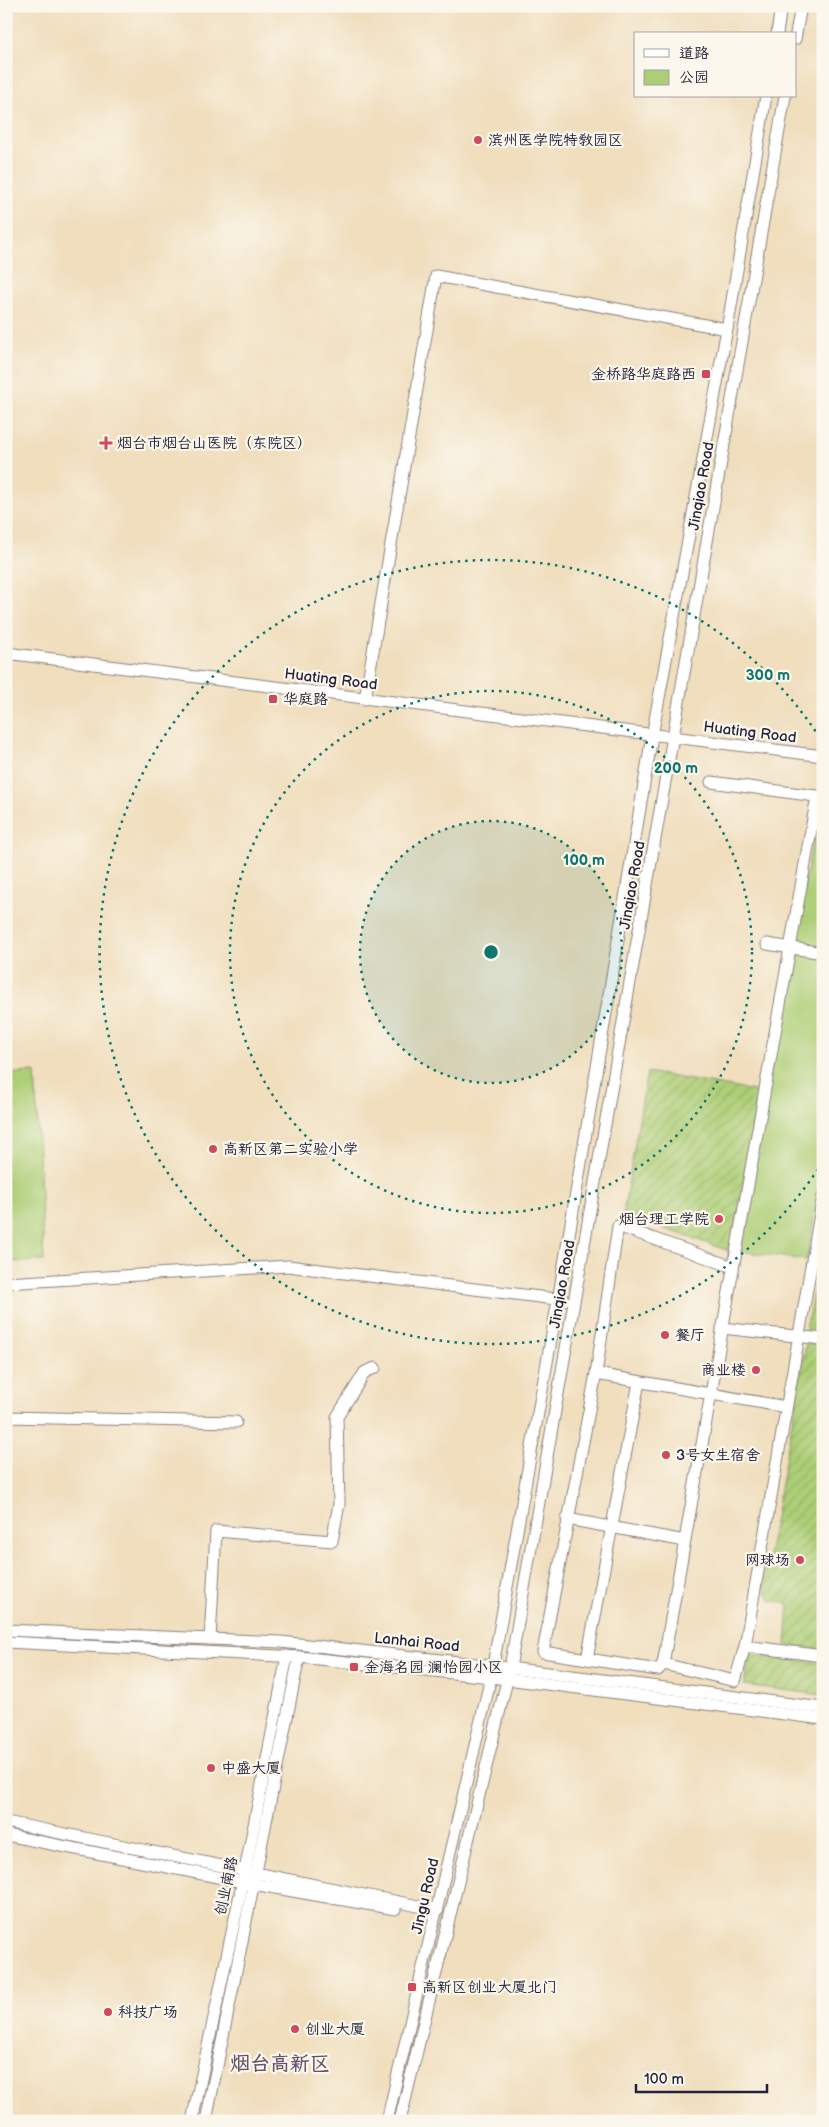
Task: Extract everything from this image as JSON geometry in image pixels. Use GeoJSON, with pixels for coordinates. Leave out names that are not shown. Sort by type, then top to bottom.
{"type":"FeatureCollection","features":[{"type":"Feature","properties":{"kind":"street"},"geometry":{"type":"LineString","coordinates":[[777,32],[781,6]]}},
{"type":"Feature","properties":{"kind":"street"},"geometry":{"type":"LineString","coordinates":[[796,34],[801,6]]}},
{"type":"Feature","properties":{"kind":"street","name":"Jinqiao Road"},"geometry":{"type":"LineString","coordinates":[[492,1672],[558,1299],[652,736],[727,329],[766,98]]}},
{"type":"Feature","properties":{"kind":"street","name":"Jinqiao Road"},"geometry":{"type":"LineString","coordinates":[[509,1674],[785,98]]}},
{"type":"Feature","properties":{"kind":"street"},"geometry":{"type":"LineString","coordinates":[[365,699],[436,276],[727,329]]}},
{"type":"Feature","properties":{"kind":"street","name":"Huating Road"},"geometry":{"type":"LineString","coordinates":[[6,653],[652,736],[823,756]]}},
{"type":"Feature","properties":{"kind":"street"},"geometry":{"type":"LineString","coordinates":[[710,782],[820,797],[734,1267],[710,1394],[663,1664],[658,1670],[543,1652],[596,1374],[618,1226],[734,1267]]}},
{"type":"Feature","properties":{"kind":"street"},"geometry":{"type":"LineString","coordinates":[[766,944],[823,952]]}},
{"type":"Feature","properties":{"kind":"street"},"geometry":{"type":"LineString","coordinates":[[663,1664],[735,1681],[745,1646],[823,1197]]}},
{"type":"Feature","properties":{"kind":"street"},"geometry":{"type":"LineString","coordinates":[[6,1283],[288,1266],[574,1302]]}},
{"type":"Feature","properties":{"kind":"street"},"geometry":{"type":"LineString","coordinates":[[722,1328],[823,1339]]}},
{"type":"Feature","properties":{"kind":"street"},"geometry":{"type":"LineString","coordinates":[[210,1639],[216,1531],[332,1541],[340,1504],[337,1417],[365,1372],[375,1368]]}},
{"type":"Feature","properties":{"kind":"street"},"geometry":{"type":"LineString","coordinates":[[596,1374],[786,1407]]}},
{"type":"Feature","properties":{"kind":"street"},"geometry":{"type":"LineString","coordinates":[[587,1659],[638,1382]]}},
{"type":"Feature","properties":{"kind":"street"},"geometry":{"type":"LineString","coordinates":[[6,1417],[236,1422]]}},
{"type":"Feature","properties":{"kind":"street"},"geometry":{"type":"LineString","coordinates":[[567,1519],[685,1541]]}},
{"type":"Feature","properties":{"kind":"street","name":"Lanhai Road"},"geometry":{"type":"LineString","coordinates":[[6,1630],[281,1642],[492,1672],[823,1708]]}},
{"type":"Feature","properties":{"kind":"street","name":"Lanhai Road"},"geometry":{"type":"LineString","coordinates":[[6,1642],[287,1656],[492,1672]]}},
{"type":"Feature","properties":{"kind":"street"},"geometry":{"type":"LineString","coordinates":[[745,1646],[823,1656]]}},
{"type":"Feature","properties":{"kind":"street","name":"创业南路"},"geometry":{"type":"LineString","coordinates":[[206,2121],[287,1656]]}},
{"type":"Feature","properties":{"kind":"street","name":"创业南路"},"geometry":{"type":"LineString","coordinates":[[192,2121],[299,1657]]}},
{"type":"Feature","properties":{"kind":"street","name":"Jingu Road"},"geometry":{"type":"LineString","coordinates":[[387,2121],[437,1914],[492,1672]]}},
{"type":"Feature","properties":{"kind":"street","name":"Lanhai Road"},"geometry":{"type":"LineString","coordinates":[[509,1674],[823,1719]]}},
{"type":"Feature","properties":{"kind":"street","name":"Jingu Road"},"geometry":{"type":"LineString","coordinates":[[400,2121],[509,1674]]}},
{"type":"Feature","properties":{"kind":"street"},"geometry":{"type":"LineString","coordinates":[[6,1822],[249,1878]]}},
{"type":"Feature","properties":{"kind":"street"},"geometry":{"type":"LineString","coordinates":[[6,1835],[249,1878],[437,1914]]}},
{"type":"Feature","properties":{"kind":"green space"},"geometry":{"type":"Polygon","coordinates":[[[820,803],[823,803],[823,950],[793,945],[820,803]]]}},
{"type":"Feature","properties":{"kind":"green space"},"geometry":{"type":"Polygon","coordinates":[[[792,953],[823,958],[823,1166],[807,1260],[739,1251],[792,953]]]}},
{"type":"Feature","properties":{"kind":"green space"},"geometry":{"type":"Polygon","coordinates":[[[35,1072],[44,1261],[6,1262],[6,1074],[35,1072]]]}},
{"type":"Feature","properties":{"kind":"green space"},"geometry":{"type":"Polygon","coordinates":[[[647,1072],[759,1092],[732,1252],[623,1214],[647,1072]]]}},
{"type":"Feature","properties":{"kind":"green space"},"geometry":{"type":"Polygon","coordinates":[[[818,1271],[823,1273],[823,1335],[805,1333],[818,1271]]]}},
{"type":"Feature","properties":{"kind":"green space"},"geometry":{"type":"Polygon","coordinates":[[[806,1344],[823,1346],[823,1650],[786,1645],[789,1604],[770,1600],[763,1585],[806,1344]]]}},
{"type":"Feature","properties":{"kind":"green space"},"geometry":{"type":"Polygon","coordinates":[[[750,1654],[823,1663],[823,1695],[744,1685],[750,1654]]]}},
{"type":"Feature","properties":{"kind":"place","name":"滨州医学院特教园区"},"geometry":{"type":"Point","coordinates":[478,140]}},
{"type":"Feature","properties":{"kind":"place","name":"金桥路华庭路西"},"geometry":{"type":"Point","coordinates":[706,374]}},
{"type":"Feature","properties":{"kind":"place","name":"烟台市烟台山医院（东院区）"},"geometry":{"type":"Point","coordinates":[106,443]}},
{"type":"Feature","properties":{"kind":"place","name":"华庭路"},"geometry":{"type":"Point","coordinates":[273,699]}},
{"type":"Feature","properties":{"kind":"place","name":"高新区第二实验小学"},"geometry":{"type":"Point","coordinates":[213,1149]}},
{"type":"Feature","properties":{"kind":"place","name":"烟台理工学院"},"geometry":{"type":"Point","coordinates":[719,1219]}},
{"type":"Feature","properties":{"kind":"place","name":"餐厅"},"geometry":{"type":"Point","coordinates":[665,1335]}},
{"type":"Feature","properties":{"kind":"place","name":"商业楼"},"geometry":{"type":"Point","coordinates":[756,1370]}},
{"type":"Feature","properties":{"kind":"place","name":"3号女生宿舍"},"geometry":{"type":"Point","coordinates":[666,1455]}},
{"type":"Feature","properties":{"kind":"place","name":"网球场"},"geometry":{"type":"Point","coordinates":[800,1560]}},
{"type":"Feature","properties":{"kind":"place","name":"金海名园 澜怡园小区"},"geometry":{"type":"Point","coordinates":[354,1667]}},
{"type":"Feature","properties":{"kind":"place","name":"中盛大厦"},"geometry":{"type":"Point","coordinates":[211,1768]}},
{"type":"Feature","properties":{"kind":"place","name":"高新区创业大厦北门"},"geometry":{"type":"Point","coordinates":[412,1987]}},
{"type":"Feature","properties":{"kind":"place","name":"科技广场"},"geometry":{"type":"Point","coordinates":[108,2012]}},
{"type":"Feature","properties":{"kind":"place","name":"创业大厦"},"geometry":{"type":"Point","coordinates":[295,2029]}},
{"type":"Feature","properties":{"kind":"district","name":"烟台高新区"},"geometry":{"type":"Point","coordinates":[280,2063]}}]}
